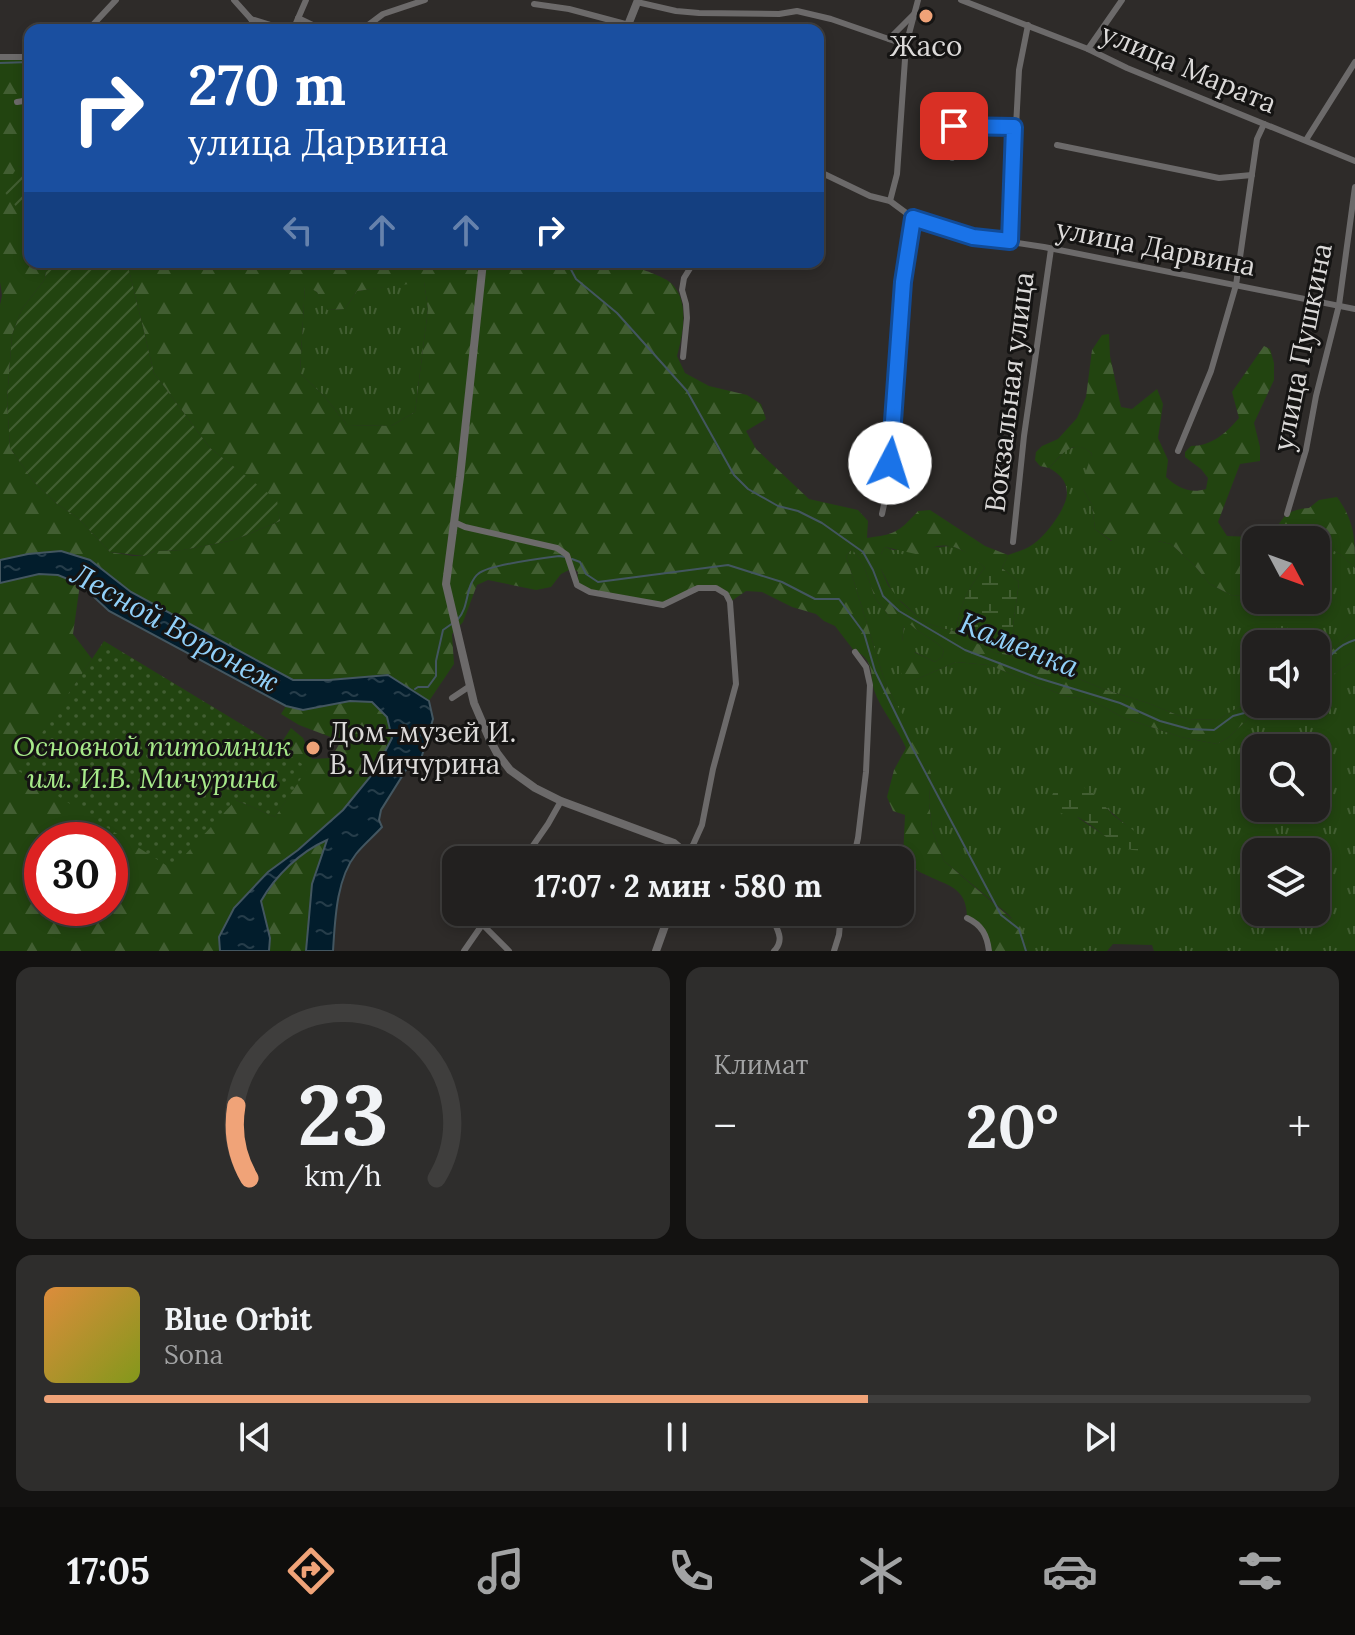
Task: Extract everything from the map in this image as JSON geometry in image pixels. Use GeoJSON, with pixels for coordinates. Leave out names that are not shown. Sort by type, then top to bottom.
{"type":"FeatureCollection","features":[{"type":"Feature","properties":{"kind":"street"},"geometry":{"type":"LineString","coordinates":[[94,24],[116,0]]}},
{"type":"Feature","properties":{"kind":"street"},"geometry":{"type":"LineString","coordinates":[[234,0],[253,24]]}},
{"type":"Feature","properties":{"kind":"street"},"geometry":{"type":"LineString","coordinates":[[296,24],[306,0]]}},
{"type":"Feature","properties":{"kind":"street"},"geometry":{"type":"LineString","coordinates":[[370,24],[383,14],[425,0]]}},
{"type":"Feature","properties":{"kind":"street"},"geometry":{"type":"LineString","coordinates":[[797,11],[801,0]]}},
{"type":"Feature","properties":{"kind":"street"},"geometry":{"type":"LineString","coordinates":[[890,201],[897,174],[906,45],[918,0]]}},
{"type":"Feature","properties":{"kind":"street","name":"улица Марата"},"geometry":{"type":"LineString","coordinates":[[961,0],[1088,49],[1127,68],[1355,161]]}},
{"type":"Feature","properties":{"kind":"street"},"geometry":{"type":"LineString","coordinates":[[1088,49],[1122,0]]}},
{"type":"Feature","properties":{"kind":"street"},"geometry":{"type":"LineString","coordinates":[[628,24],[638,1],[676,11],[699,13],[779,14],[797,11],[831,19],[906,45]]}},
{"type":"Feature","properties":{"kind":"street"},"geometry":{"type":"LineString","coordinates":[[534,4],[569,9],[617,24]]}},
{"type":"Feature","properties":{"kind":"street"},"geometry":{"type":"LineString","coordinates":[[889,39],[914,14]]}},
{"type":"Feature","properties":{"kind":"street"},"geometry":{"type":"LineString","coordinates":[[298,18],[310,24]]}},
{"type":"Feature","properties":{"kind":"street"},"geometry":{"type":"LineString","coordinates":[[251,19],[267,24]]}},
{"type":"Feature","properties":{"kind":"street","name":"Вокзальная улица"},"geometry":{"type":"LineString","coordinates":[[1010,241],[1014,127],[1019,70],[1028,25]]}},
{"type":"Feature","properties":{"kind":"street"},"geometry":{"type":"LineString","coordinates":[[0,57],[24,57]]}},
{"type":"Feature","properties":{"kind":"street"},"geometry":{"type":"LineString","coordinates":[[1306,140],[1355,62]]}},
{"type":"Feature","properties":{"kind":"street"},"geometry":{"type":"LineString","coordinates":[[17,102],[24,101]]}},
{"type":"Feature","properties":{"kind":"street"},"geometry":{"type":"LineString","coordinates":[[1178,451],[1211,371],[1236,285],[1257,139],[1264,124]]}},
{"type":"Feature","properties":{"kind":"street"},"geometry":{"type":"LineString","coordinates":[[952,158],[954,126],[1014,127]]}},
{"type":"Feature","properties":{"kind":"street"},"geometry":{"type":"LineString","coordinates":[[1057,145],[1219,178],[1252,175]]}},
{"type":"Feature","properties":{"kind":"street","name":"улица Дарвина"},"geometry":{"type":"LineString","coordinates":[[824,174],[870,196],[890,201],[913,218],[973,237],[1010,241],[1355,309]]}},
{"type":"Feature","properties":{"kind":"street","name":"улица Пушкина"},"geometry":{"type":"LineString","coordinates":[[1287,514],[1306,450],[1339,305],[1355,187]]}},
{"type":"Feature","properties":{"kind":"street"},"geometry":{"type":"LineString","coordinates":[[882,514],[887,491],[903,282],[913,218]]}},
{"type":"Feature","properties":{"kind":"street","name":"Вокзальная улица"},"geometry":{"type":"LineString","coordinates":[[1013,542],[1024,436],[1051,249]]}},
{"type":"Feature","properties":{"kind":"street"},"geometry":{"type":"LineString","coordinates":[[482,268],[446,584],[474,703],[497,753],[510,770],[535,788],[677,846]]}},
{"type":"Feature","properties":{"kind":"street"},"geometry":{"type":"LineString","coordinates":[[683,357],[687,318],[682,290],[690,268]]}},
{"type":"Feature","properties":{"kind":"street"},"geometry":{"type":"LineString","coordinates":[[454,522],[557,548],[567,555],[577,585],[590,592],[663,605],[698,588],[716,588],[726,594],[730,602],[736,684],[713,769],[702,825],[692,846]]}},
{"type":"Feature","properties":{"kind":"street"},"geometry":{"type":"LineString","coordinates":[[855,652],[866,667],[870,685],[866,772],[856,846]]}},
{"type":"Feature","properties":{"kind":"street"},"geometry":{"type":"LineString","coordinates":[[452,698],[470,686]]}},
{"type":"Feature","properties":{"kind":"street"},"geometry":{"type":"LineString","coordinates":[[533,846],[561,801]]}},
{"type":"Feature","properties":{"kind":"street"},"geometry":{"type":"LineString","coordinates":[[967,918],[977,923],[987,936],[989,951]]}},
{"type":"Feature","properties":{"kind":"street"},"geometry":{"type":"LineString","coordinates":[[464,951],[481,926]]}},
{"type":"Feature","properties":{"kind":"street"},"geometry":{"type":"LineString","coordinates":[[484,926],[509,951]]}},
{"type":"Feature","properties":{"kind":"street"},"geometry":{"type":"LineString","coordinates":[[656,951],[665,926]]}},
{"type":"Feature","properties":{"kind":"street"},"geometry":{"type":"LineString","coordinates":[[774,951],[781,939],[776,926]]}},
{"type":"Feature","properties":{"kind":"street"},"geometry":{"type":"LineString","coordinates":[[834,951],[840,926]]}},
{"type":"Feature","properties":{"kind":"green space"},"geometry":{"type":"Polygon","coordinates":[[[0,57],[24,57],[24,169],[18,166],[24,195],[24,268],[46,268],[45,279],[22,309],[12,335],[7,400],[10,448],[34,482],[57,504],[78,518],[110,552],[144,556],[155,551],[183,550],[234,540],[280,521],[276,500],[210,448],[154,373],[128,268],[633,268],[660,276],[677,290],[683,308],[683,328],[677,356],[685,373],[709,386],[747,395],[761,404],[766,419],[746,431],[756,449],[809,499],[858,510],[868,521],[867,538],[896,531],[918,511],[930,510],[985,546],[1008,555],[1002,568],[985,568],[955,547],[938,546],[920,555],[885,547],[881,554],[881,569],[888,585],[901,602],[925,623],[956,632],[995,653],[1057,670],[1187,719],[1218,720],[1242,705],[1242,718],[1249,718],[1217,744],[1181,737],[1124,718],[1091,700],[1065,696],[989,665],[956,662],[915,680],[903,678],[899,667],[904,656],[914,652],[935,662],[942,657],[944,650],[911,625],[904,625],[902,642],[898,646],[887,636],[883,627],[891,618],[875,598],[863,563],[852,549],[846,556],[885,682],[914,732],[931,773],[929,802],[932,829],[944,861],[1020,926],[1029,942],[1027,951],[989,951],[987,935],[967,918],[964,899],[954,888],[914,868],[914,846],[904,846],[905,815],[893,811],[887,797],[894,770],[906,748],[877,698],[868,662],[855,652],[835,626],[816,614],[792,607],[762,592],[746,591],[730,602],[726,594],[706,588],[663,605],[590,592],[577,585],[578,572],[573,568],[561,574],[551,587],[536,590],[488,580],[477,585],[463,622],[452,634],[454,664],[429,701],[387,675],[294,680],[131,592],[90,561],[61,551],[0,560],[0,57]],[[424,282],[357,291],[345,309],[327,310],[317,292],[305,285],[300,373],[325,397],[347,425],[391,426],[415,412],[428,309],[424,282]]]}},
{"type":"Feature","properties":{"kind":"green space"},"geometry":{"type":"Polygon","coordinates":[[[18,166],[24,169],[24,216],[3,190],[18,166]]]}},
{"type":"Feature","properties":{"kind":"green space"},"geometry":{"type":"Polygon","coordinates":[[[46,268],[128,268],[154,373],[210,448],[277,500],[280,521],[234,540],[183,550],[155,551],[144,556],[110,552],[78,518],[57,504],[34,482],[10,448],[7,400],[12,335],[22,309],[45,279],[46,268]]]}},
{"type":"Feature","properties":{"kind":"green space"},"geometry":{"type":"Polygon","coordinates":[[[424,281],[428,309],[415,412],[391,426],[347,425],[325,397],[300,373],[305,284],[317,292],[328,310],[345,309],[357,291],[424,281]]]}},
{"type":"Feature","properties":{"kind":"green space"},"geometry":{"type":"Polygon","coordinates":[[[1109,334],[1110,356],[1121,407],[1132,409],[1157,389],[1163,404],[1158,438],[1168,460],[1166,477],[1189,490],[1206,489],[1208,478],[1185,457],[1185,452],[1191,446],[1218,438],[1239,418],[1232,392],[1264,346],[1270,349],[1274,380],[1254,423],[1260,461],[1240,464],[1218,522],[1227,536],[1242,536],[1242,595],[1233,596],[1210,584],[1171,544],[1112,541],[1095,529],[1092,505],[1083,489],[1083,479],[1092,454],[1085,449],[1068,449],[1049,468],[1040,466],[1035,460],[1036,452],[1042,446],[1058,439],[1077,418],[1086,397],[1092,350],[1102,335],[1109,334]]]}},
{"type":"Feature","properties":{"kind":"green space"},"geometry":{"type":"Polygon","coordinates":[[[1078,446],[1092,454],[1083,489],[1092,505],[1095,529],[1111,541],[1171,544],[1210,584],[1233,596],[1242,595],[1242,614],[1330,614],[1330,549],[1340,554],[1355,568],[1355,634],[1349,634],[1330,652],[1330,630],[1242,630],[1242,705],[1218,720],[1187,719],[1015,656],[1013,626],[1019,582],[1002,568],[1008,555],[1037,541],[1059,514],[1067,488],[1056,472],[1049,468],[1066,450],[1078,446]]]}},
{"type":"Feature","properties":{"kind":"green space"},"geometry":{"type":"Polygon","coordinates":[[[1337,497],[1353,531],[1355,568],[1330,549],[1330,526],[1277,526],[1290,513],[1309,508],[1319,500],[1337,497]]]}},
{"type":"Feature","properties":{"kind":"green space"},"geometry":{"type":"Polygon","coordinates":[[[952,546],[970,554],[985,568],[965,598],[956,632],[925,623],[894,595],[881,569],[881,554],[885,547],[893,550],[952,546]]]}},
{"type":"Feature","properties":{"kind":"green space"},"geometry":{"type":"Polygon","coordinates":[[[852,549],[863,563],[875,598],[891,618],[888,623],[902,642],[904,625],[911,625],[944,650],[942,657],[935,662],[915,652],[915,680],[956,662],[989,665],[1065,696],[1091,700],[1124,718],[1181,737],[1217,744],[1249,718],[1330,718],[1330,676],[1355,660],[1355,951],[1154,951],[1152,945],[1113,944],[1107,951],[1027,951],[1029,942],[1009,915],[944,861],[932,829],[929,802],[931,773],[885,682],[846,556],[852,549]],[[1103,805],[1077,817],[1117,844],[1133,831],[1103,805]]]}},
{"type":"Feature","properties":{"kind":"green space"},"geometry":{"type":"Polygon","coordinates":[[[985,568],[1002,568],[1019,582],[1013,626],[1015,656],[995,653],[956,632],[965,598],[985,568]]]}},
{"type":"Feature","properties":{"kind":"green space"},"geometry":{"type":"Polygon","coordinates":[[[39,574],[58,575],[80,584],[73,634],[92,659],[18,770],[236,800],[275,817],[307,768],[278,748],[291,728],[303,738],[312,759],[331,758],[341,741],[299,725],[281,714],[286,706],[303,710],[350,701],[373,702],[387,717],[392,738],[375,771],[343,810],[268,872],[234,908],[219,937],[220,951],[0,951],[0,583],[39,574]]]}},
{"type":"Feature","properties":{"kind":"green space"},"geometry":{"type":"Polygon","coordinates":[[[1349,634],[1355,634],[1355,660],[1330,676],[1330,652],[1349,634]]]}},
{"type":"Feature","properties":{"kind":"green space","name":"Основной питомник им. И.В. Мичурина"},"geometry":{"type":"Polygon","coordinates":[[[104,641],[308,768],[275,817],[236,800],[172,869],[128,841],[128,822],[98,822],[17,770],[104,641]]]}},
{"type":"Feature","properties":{"kind":"green space"},"geometry":{"type":"Polygon","coordinates":[[[1067,784],[1092,792],[1113,815],[1137,833],[1141,850],[1123,847],[1085,821],[1055,810],[1051,798],[1055,789],[1067,784]]]}},
{"type":"Feature","properties":{"kind":"green space"},"geometry":{"type":"Polygon","coordinates":[[[328,840],[312,884],[306,951],[269,951],[270,938],[261,901],[290,865],[328,840]]]}},
{"type":"Feature","properties":{"kind":"water","name":"Лесной Воронеж"},"geometry":{"type":"Polygon","coordinates":[[[61,551],[90,560],[131,592],[293,680],[388,675],[429,701],[433,719],[421,759],[406,770],[381,810],[379,820],[382,827],[356,854],[344,875],[333,951],[306,951],[312,884],[327,840],[290,865],[261,901],[270,938],[269,951],[220,951],[219,937],[234,908],[268,872],[343,810],[375,771],[392,738],[387,717],[372,702],[350,701],[303,710],[286,706],[109,611],[80,584],[58,575],[39,574],[0,583],[0,560],[61,551]]]}},
{"type":"Feature","properties":{"kind":"waterway","name":"Каменка"},"geometry":{"type":"LineString","coordinates":[[0,63],[24,62]]}},
{"type":"Feature","properties":{"kind":"waterway","name":"Каменка"},"geometry":{"type":"LineString","coordinates":[[570,268],[576,279],[617,313],[687,391],[734,475],[748,489],[778,506],[798,511],[822,523],[863,552],[883,596],[899,611],[965,650],[1038,678],[1120,703],[1160,721],[1189,729],[1214,730],[1233,716],[1242,714]]}},
{"type":"Feature","properties":{"kind":"waterway"},"geometry":{"type":"LineString","coordinates":[[458,619],[477,575],[504,565],[566,557]]}},
{"type":"Feature","properties":{"kind":"waterway"},"geometry":{"type":"LineString","coordinates":[[572,559],[580,562],[586,574],[598,582],[728,565],[782,582],[815,599],[839,599],[864,633],[875,671],[913,749],[1001,915],[1019,929],[1026,951]]}},
{"type":"Feature","properties":{"kind":"waterway"},"geometry":{"type":"LineString","coordinates":[[415,689],[428,687],[436,676],[443,630],[453,623]]}},
{"type":"Feature","properties":{"kind":"waterway","name":"Каменка"},"geometry":{"type":"LineString","coordinates":[[1330,656],[1355,640]]}},
{"type":"Feature","properties":{"kind":"place","name":"Жасо"},"geometry":{"type":"Point","coordinates":[926,16]}},
{"type":"Feature","properties":{"kind":"place","name":"Дом-музей И. В. Мичурина"},"geometry":{"type":"Point","coordinates":[313,748]}},
{"type":"Feature","properties":{"kind":"route"},"geometry":{"type":"LineString","coordinates":[[890,463],[903,282],[913,218],[973,237],[1010,241],[1014,127],[954,126]]}}]}
